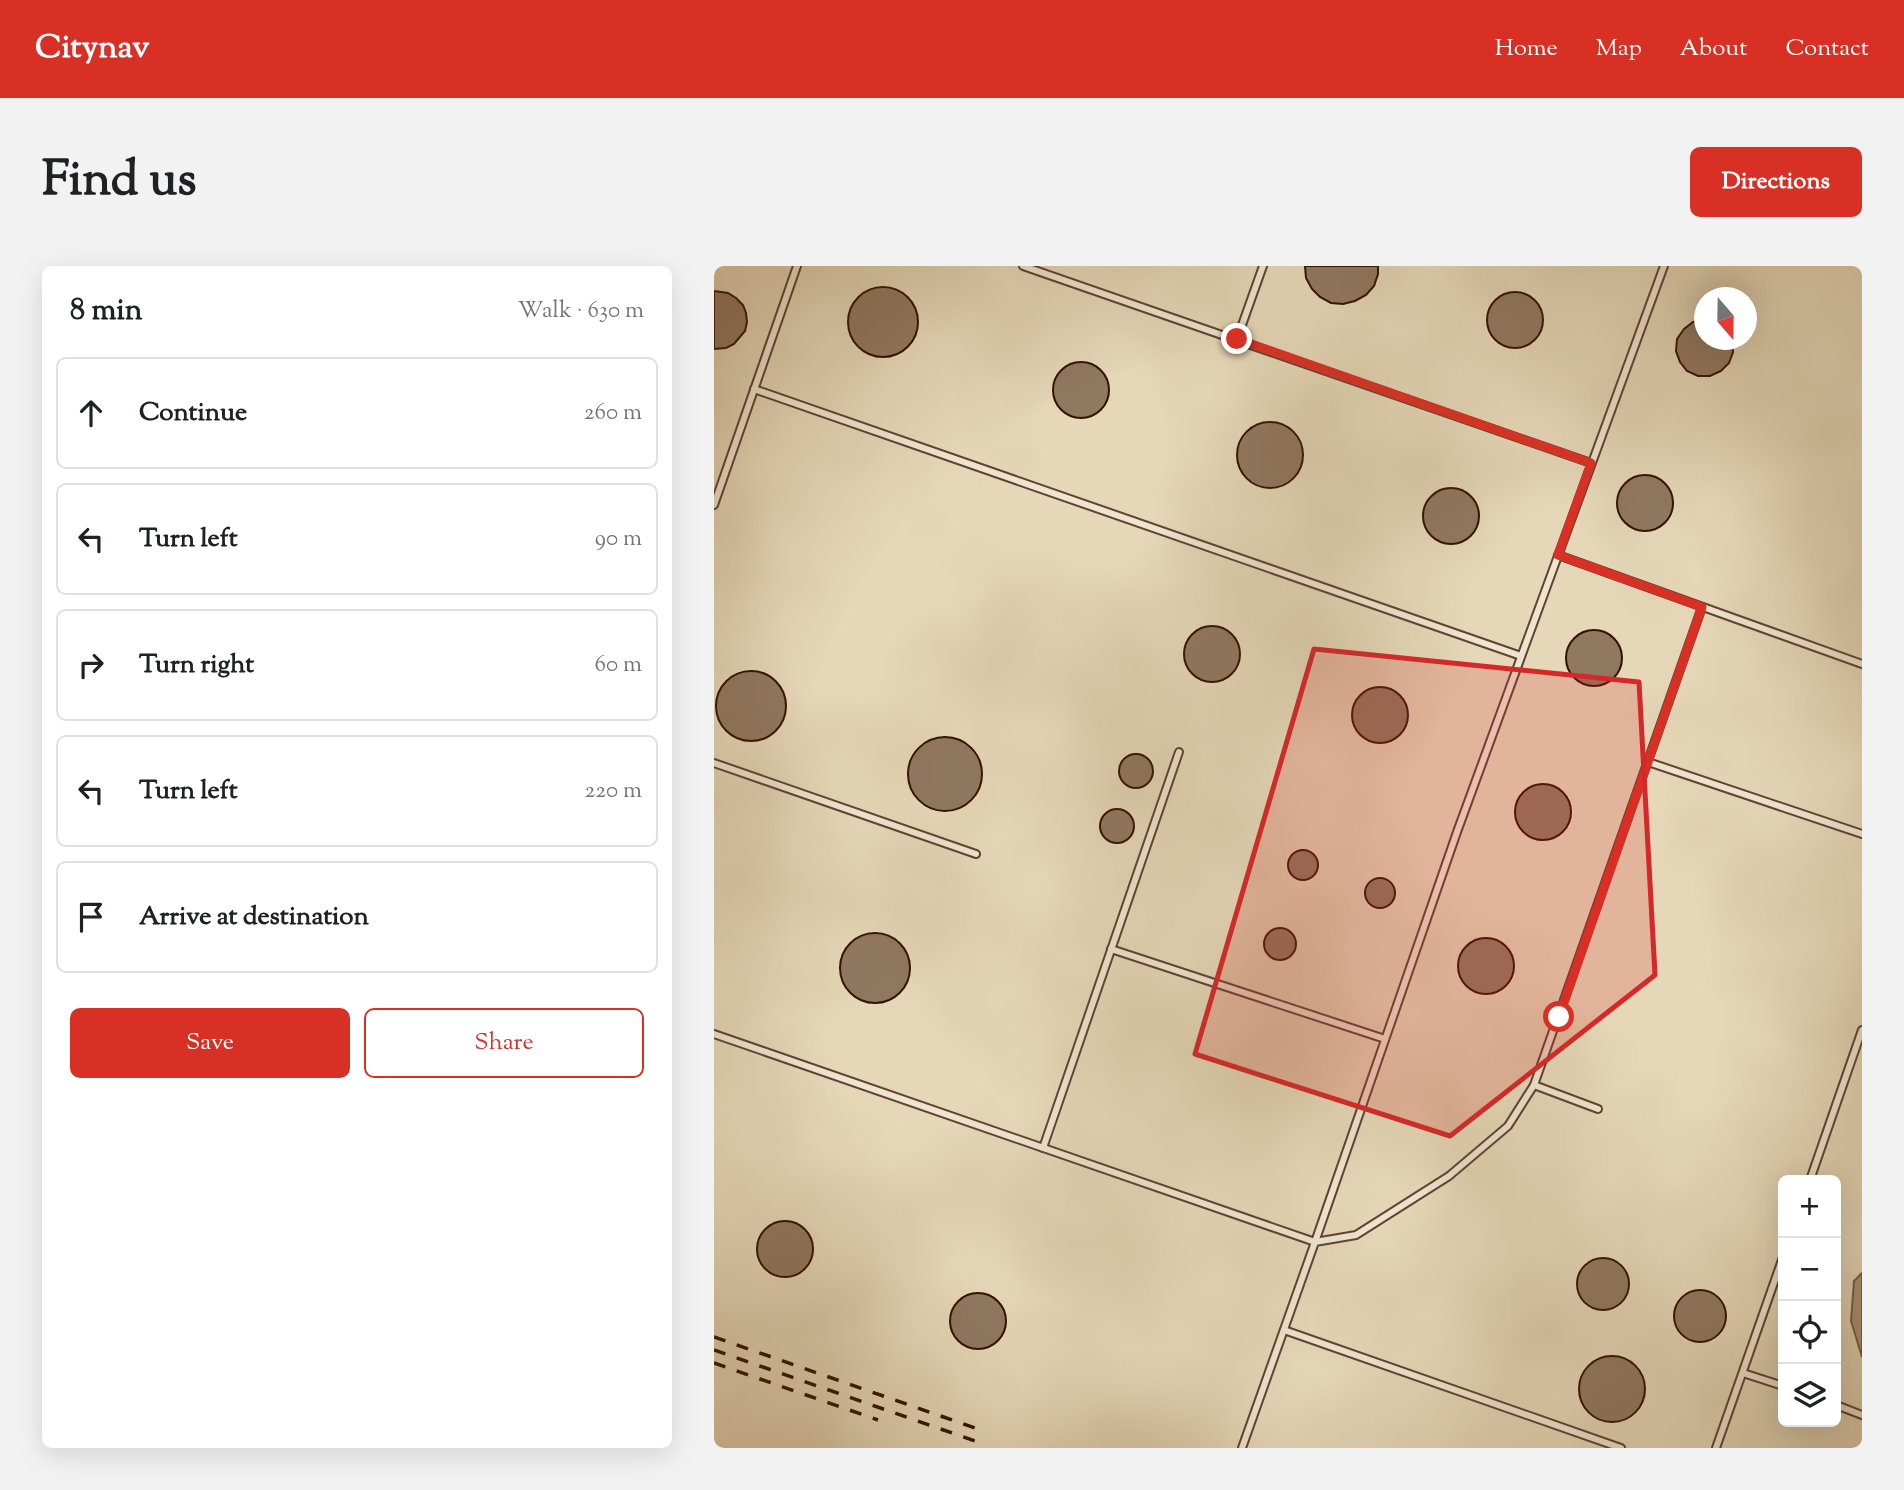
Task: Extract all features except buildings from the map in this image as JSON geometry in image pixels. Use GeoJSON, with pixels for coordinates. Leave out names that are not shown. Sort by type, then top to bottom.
{"type":"FeatureCollection","features":[{"type":"Feature","properties":{"kind":"lane"},"geometry":{"type":"LineString","coordinates":[[714,505],[797,266]]}},
{"type":"Feature","properties":{"kind":"lane"},"geometry":{"type":"LineString","coordinates":[[1023,266],[1591,463]]}},
{"type":"Feature","properties":{"kind":"lane"},"geometry":{"type":"LineString","coordinates":[[1237,339],[1263,266]]}},
{"type":"Feature","properties":{"kind":"lane"},"geometry":{"type":"LineString","coordinates":[[1242,1448],[1452,845],[1663,266]]}},
{"type":"Feature","properties":{"kind":"lane"},"geometry":{"type":"LineString","coordinates":[[754,389],[1521,656]]}},
{"type":"Feature","properties":{"kind":"lane"},"geometry":{"type":"LineString","coordinates":[[1558,555],[1862,664]]}},
{"type":"Feature","properties":{"kind":"lane"},"geometry":{"type":"LineString","coordinates":[[714,1034],[1315,1242],[1356,1235],[1448,1176],[1508,1125],[1534,1085],[1702,607]]}},
{"type":"Feature","properties":{"kind":"lane"},"geometry":{"type":"LineString","coordinates":[[1043,1148],[1180,752]]}},
{"type":"Feature","properties":{"kind":"lane"},"geometry":{"type":"LineString","coordinates":[[1648,762],[1862,834]]}},
{"type":"Feature","properties":{"kind":"lane"},"geometry":{"type":"LineString","coordinates":[[714,763],[976,854]]}},
{"type":"Feature","properties":{"kind":"lane"},"geometry":{"type":"LineString","coordinates":[[1111,949],[1385,1039]]}},
{"type":"Feature","properties":{"kind":"lane"},"geometry":{"type":"LineString","coordinates":[[1812,1175],[1862,1030]]}},
{"type":"Feature","properties":{"kind":"lane"},"geometry":{"type":"LineString","coordinates":[[1534,1085],[1598,1109]]}},
{"type":"Feature","properties":{"kind":"lane"},"geometry":{"type":"LineString","coordinates":[[1716,1448],[1778,1272]]}},
{"type":"Feature","properties":{"kind":"lane"},"geometry":{"type":"LineString","coordinates":[[1284,1330],[1621,1448]]}},
{"type":"Feature","properties":{"kind":"lane"},"geometry":{"type":"LineString","coordinates":[[1743,1373],[1778,1384]]}},
{"type":"Feature","properties":{"kind":"lane"},"geometry":{"type":"LineString","coordinates":[[1841,1407],[1862,1415]]}},
{"type":"Feature","properties":{"kind":"highlighted area"},"geometry":{"type":"Polygon","coordinates":[[[1314,649],[1639,682],[1655,975],[1450,1136],[1195,1054],[1314,649]]]}},
{"type":"Feature","properties":{"kind":"shaded area"},"geometry":{"type":"Polygon","coordinates":[[[1862,1273],[1862,1357],[1851,1321],[1854,1281],[1862,1273]]]}},
{"type":"Feature","properties":{"kind":"railway"},"geometry":{"type":"LineString","coordinates":[[714,1337],[978,1429]]}},
{"type":"Feature","properties":{"kind":"railway"},"geometry":{"type":"LineString","coordinates":[[714,1350],[978,1442]]}},
{"type":"Feature","properties":{"kind":"railway"},"geometry":{"type":"LineString","coordinates":[[714,1363],[878,1420]]}},
{"type":"Feature","properties":{"kind":"route"},"geometry":{"type":"LineString","coordinates":[[1237,339],[1591,463],[1558,555],[1702,607],[1559,1017]]}}]}
